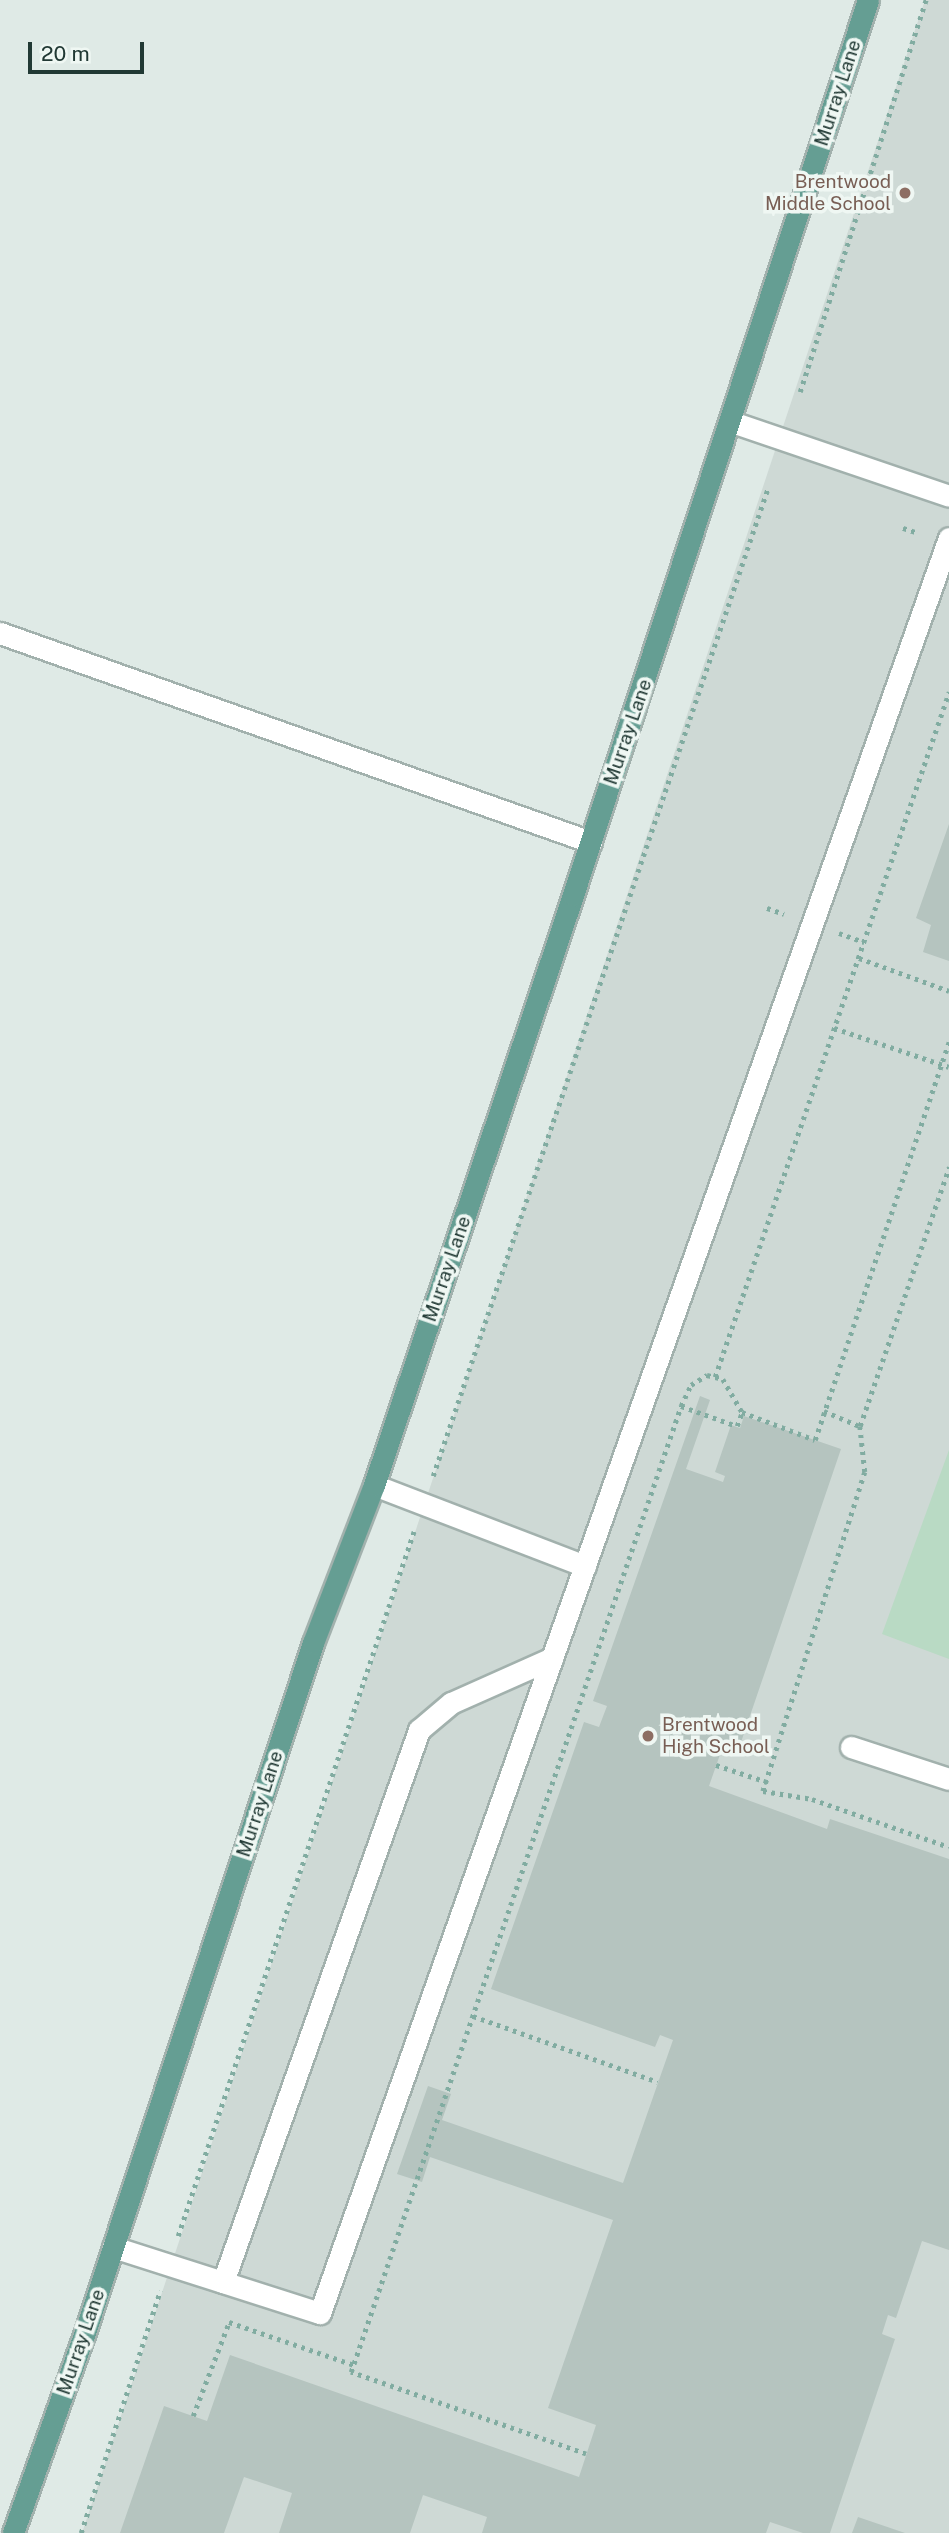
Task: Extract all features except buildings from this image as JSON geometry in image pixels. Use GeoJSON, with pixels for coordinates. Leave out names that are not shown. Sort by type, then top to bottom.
{"type":"FeatureCollection","features":[{"type":"Feature","properties":{"kind":"main road","name":"Murray Lane"},"geometry":{"type":"LineString","coordinates":[[13,2533],[113,2247],[313,1643],[374,1485],[732,422],[868,0]]}},
{"type":"Feature","properties":{"kind":"lane"},"geometry":{"type":"LineString","coordinates":[[732,422],[949,496]]}},
{"type":"Feature","properties":{"kind":"lane"},"geometry":{"type":"LineString","coordinates":[[113,2247],[320,2313],[949,538]]}},
{"type":"Feature","properties":{"kind":"lane"},"geometry":{"type":"LineString","coordinates":[[0,633],[591,842]]}},
{"type":"Feature","properties":{"kind":"lane"},"geometry":{"type":"LineString","coordinates":[[374,1485],[585,1566]]}},
{"type":"Feature","properties":{"kind":"lane"},"geometry":{"type":"LineString","coordinates":[[223,2282],[419,1730],[451,1703],[552,1658]]}},
{"type":"Feature","properties":{"kind":"lane"},"geometry":{"type":"LineString","coordinates":[[851,1747],[949,1779]]}},
{"type":"Feature","properties":{"kind":"path"},"geometry":{"type":"LineString","coordinates":[[800,392],[926,0]]}},
{"type":"Feature","properties":{"kind":"path"},"geometry":{"type":"LineString","coordinates":[[715,1377],[949,693]]}},
{"type":"Feature","properties":{"kind":"path"},"geometry":{"type":"LineString","coordinates":[[859,958],[949,990]]}},
{"type":"Feature","properties":{"kind":"path"},"geometry":{"type":"LineString","coordinates":[[834,1028],[949,1067]]}},
{"type":"Feature","properties":{"kind":"path"},"geometry":{"type":"LineString","coordinates":[[742,1412],[815,1440],[949,1042]]}},
{"type":"Feature","properties":{"kind":"path"},"geometry":{"type":"LineString","coordinates":[[949,1167],[860,1426],[864,1472],[764,1791],[812,1800],[949,1847]]}},
{"type":"Feature","properties":{"kind":"path"},"geometry":{"type":"LineString","coordinates":[[586,2455],[351,2372],[681,1406],[691,1385],[707,1375],[723,1379],[734,1392],[742,1412],[737,1426],[681,1406]]}},
{"type":"Feature","properties":{"kind":"path"},"geometry":{"type":"LineString","coordinates":[[824,1411],[860,1426]]}},
{"type":"Feature","properties":{"kind":"path"},"geometry":{"type":"LineString","coordinates":[[716,1765],[767,1782]]}},
{"type":"Feature","properties":{"kind":"path"},"geometry":{"type":"LineString","coordinates":[[473,2015],[658,2082]]}},
{"type":"Feature","properties":{"kind":"path"},"geometry":{"type":"LineString","coordinates":[[193,2416],[229,2322],[354,2365]]}},
{"type":"Feature","properties":{"kind":"shaded area","name":"Brentwood High School"},"geometry":{"type":"Polygon","coordinates":[[[925,0],[949,0],[949,2533],[82,2533],[925,0]]]}},
{"type":"Feature","properties":{"kind":"green space"},"geometry":{"type":"Polygon","coordinates":[[[949,1450],[949,1659],[882,1634],[949,1450]]]}},
{"type":"Feature","properties":{"kind":"place","name":"Brentwood Middle School"},"geometry":{"type":"Point","coordinates":[905,193]}},
{"type":"Feature","properties":{"kind":"place","name":"Brentwood High School"},"geometry":{"type":"Point","coordinates":[648,1736]}}]}
